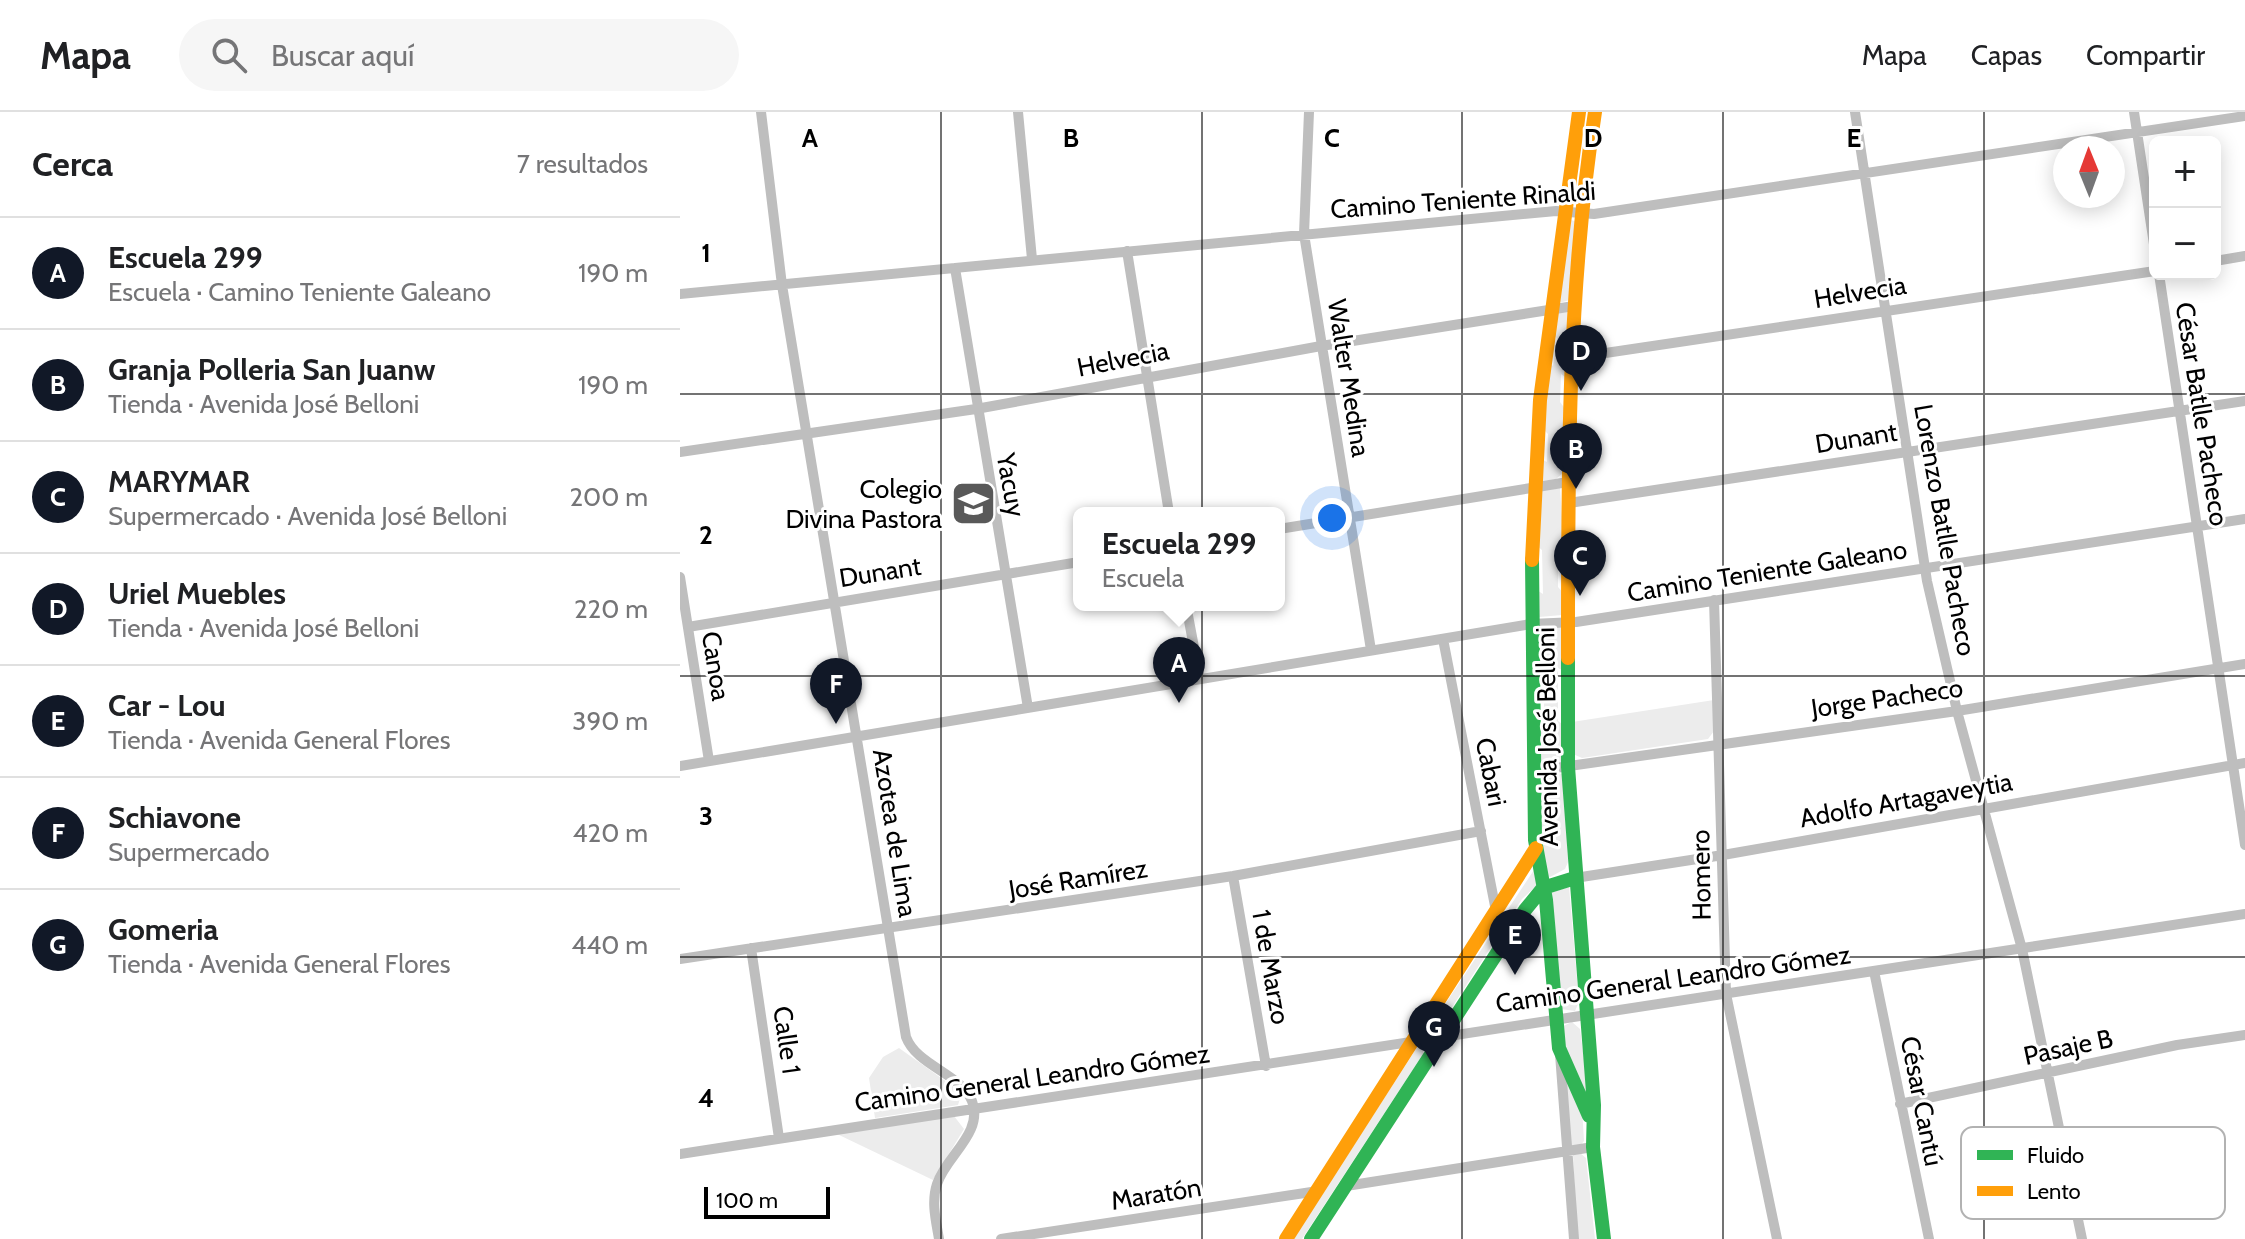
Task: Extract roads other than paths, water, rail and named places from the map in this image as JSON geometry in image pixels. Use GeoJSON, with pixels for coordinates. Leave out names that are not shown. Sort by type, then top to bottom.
{"type":"FeatureCollection","features":[{"type":"Feature","properties":{"kind":"main road","name":"Avenida José Belloni"},"geometry":{"type":"LineString","coordinates":[[1579,112],[1550,309],[1533,487],[1531,624],[1536,848],[1560,1051],[1591,1122]]}},
{"type":"Feature","properties":{"kind":"main road","name":"Avenida José Belloni"},"geometry":{"type":"LineString","coordinates":[[1595,112],[1581,214],[1574,306],[1568,482],[1568,767],[1594,1105],[1591,1122],[1604,1239]]}},
{"type":"Feature","properties":{"kind":"main road"},"geometry":{"type":"LineString","coordinates":[[1286,1239],[1536,848]]}},
{"type":"Feature","properties":{"kind":"main road"},"geometry":{"type":"LineString","coordinates":[[1311,1239],[1525,910],[1543,888],[1575,878]]}},
{"type":"Feature","properties":{"kind":"street","name":"Azotea de Lima"},"geometry":{"type":"LineString","coordinates":[[761,112],[782,285],[907,1042],[966,1092],[974,1109]]}},
{"type":"Feature","properties":{"kind":"street"},"geometry":{"type":"LineString","coordinates":[[1018,112],[1032,259]]}},
{"type":"Feature","properties":{"kind":"street","name":"Walter Medina"},"geometry":{"type":"LineString","coordinates":[[1309,112],[1304,234],[1371,650]]}},
{"type":"Feature","properties":{"kind":"street","name":"Lorenzo Batlle Pacheco"},"geometry":{"type":"LineString","coordinates":[[1855,112],[1925,569],[1957,711],[2022,949],[2058,1127]]}},
{"type":"Feature","properties":{"kind":"street"},"geometry":{"type":"LineString","coordinates":[[2134,112],[2149,211]]}},
{"type":"Feature","properties":{"kind":"street","name":"Camino Teniente Rinaldi"},"geometry":{"type":"LineString","coordinates":[[680,294],[1563,211],[1581,214],[2245,116]]}},
{"type":"Feature","properties":{"kind":"street"},"geometry":{"type":"LineString","coordinates":[[1127,251],[1168,507]]}},
{"type":"Feature","properties":{"kind":"street"},"geometry":{"type":"LineString","coordinates":[[2221,260],[2245,256]]}},
{"type":"Feature","properties":{"kind":"street","name":"Yacuy"},"geometry":{"type":"LineString","coordinates":[[955,268],[1028,708]]}},
{"type":"Feature","properties":{"kind":"street","name":"Helvecia"},"geometry":{"type":"LineString","coordinates":[[1572,358],[2149,273]]}},
{"type":"Feature","properties":{"kind":"street","name":"César Batlle Pacheco"},"geometry":{"type":"LineString","coordinates":[[2158,280],[2218,668],[2240,764],[2245,845]]}},
{"type":"Feature","properties":{"kind":"street","name":"Helvecia"},"geometry":{"type":"LineString","coordinates":[[680,452],[976,409],[1321,346],[1574,306]]}},
{"type":"Feature","properties":{"kind":"street","name":"Dunant"},"geometry":{"type":"LineString","coordinates":[[1569,503],[2245,401]]}},
{"type":"Feature","properties":{"kind":"street"},"geometry":{"type":"LineString","coordinates":[[1285,528],[1568,482]]}},
{"type":"Feature","properties":{"kind":"street","name":"Camino Teniente Galeano"},"geometry":{"type":"LineString","coordinates":[[680,766],[1531,624],[1568,622],[2245,519]]}},
{"type":"Feature","properties":{"kind":"street","name":"Dunant"},"geometry":{"type":"LineString","coordinates":[[688,627],[1073,563]]}},
{"type":"Feature","properties":{"kind":"street","name":"Canoa"},"geometry":{"type":"LineString","coordinates":[[680,577],[709,761]]}},
{"type":"Feature","properties":{"kind":"street","name":"Homero"},"geometry":{"type":"LineString","coordinates":[[1714,600],[1726,994],[1777,1239]]}},
{"type":"Feature","properties":{"kind":"street"},"geometry":{"type":"LineString","coordinates":[[1187,611],[1200,679]]}},
{"type":"Feature","properties":{"kind":"street","name":"Cabari"},"geometry":{"type":"LineString","coordinates":[[1443,639],[1496,913]]}},
{"type":"Feature","properties":{"kind":"street","name":"Jorge Pacheco"},"geometry":{"type":"LineString","coordinates":[[1534,771],[1957,711],[2245,664]]}},
{"type":"Feature","properties":{"kind":"street","name":"Adolfo Artagaveytia"},"geometry":{"type":"LineString","coordinates":[[1575,878],[2240,764]]}},
{"type":"Feature","properties":{"kind":"street","name":"José Ramírez"},"geometry":{"type":"LineString","coordinates":[[680,959],[1233,876],[1481,831]]}},
{"type":"Feature","properties":{"kind":"street","name":"1 de Marzo"},"geometry":{"type":"LineString","coordinates":[[1233,876],[1266,1066]]}},
{"type":"Feature","properties":{"kind":"street","name":"Camino General Leandro Gómez"},"geometry":{"type":"LineString","coordinates":[[680,1154],[1266,1066],[1587,1012],[1726,994],[2245,914]]}},
{"type":"Feature","properties":{"kind":"street","name":"Calle 1"},"geometry":{"type":"LineString","coordinates":[[751,948],[779,1138]]}},
{"type":"Feature","properties":{"kind":"street","name":"César Cantú"},"geometry":{"type":"LineString","coordinates":[[1874,971],[1929,1239]]}},
{"type":"Feature","properties":{"kind":"street","name":"Pasaje B"},"geometry":{"type":"LineString","coordinates":[[1900,1104],[2177,1045],[2245,1035]]}},
{"type":"Feature","properties":{"kind":"street","name":"Avenida José Belloni"},"geometry":{"type":"LineString","coordinates":[[1560,1051],[1574,1239]]}},
{"type":"Feature","properties":{"kind":"street"},"geometry":{"type":"LineString","coordinates":[[939,1239],[935,1189],[944,1168],[971,1130],[974,1109]]}},
{"type":"Feature","properties":{"kind":"street"},"geometry":{"type":"LineString","coordinates":[[1346,1186],[1593,1147]]}},
{"type":"Feature","properties":{"kind":"street","name":"Maratón"},"geometry":{"type":"LineString","coordinates":[[1001,1239],[1318,1191]]}},
{"type":"Feature","properties":{"kind":"street","name":"Lorenzo Batlle Pacheco"},"geometry":{"type":"LineString","coordinates":[[2078,1219],[2082,1239]]}},
{"type":"Feature","properties":{"kind":"place","name":"Uriel Muebles"},"geometry":{"type":"Point","coordinates":[1581,391]}},
{"type":"Feature","properties":{"kind":"place","name":"Granja Polleria San Juanw"},"geometry":{"type":"Point","coordinates":[1576,489]}},
{"type":"Feature","properties":{"kind":"place","name":"Colegio Divina Pastora"},"geometry":{"type":"Point","coordinates":[973,504]}},
{"type":"Feature","properties":{"kind":"place","name":"MARYMAR"},"geometry":{"type":"Point","coordinates":[1580,596]}},
{"type":"Feature","properties":{"kind":"place","name":"Escuela 299"},"geometry":{"type":"Point","coordinates":[1179,703]}},
{"type":"Feature","properties":{"kind":"place","name":"Schiavone"},"geometry":{"type":"Point","coordinates":[836,724]}},
{"type":"Feature","properties":{"kind":"place","name":"Car - Lou"},"geometry":{"type":"Point","coordinates":[1515,975]}},
{"type":"Feature","properties":{"kind":"place","name":"Gomeria"},"geometry":{"type":"Point","coordinates":[1434,1067]}}]}
